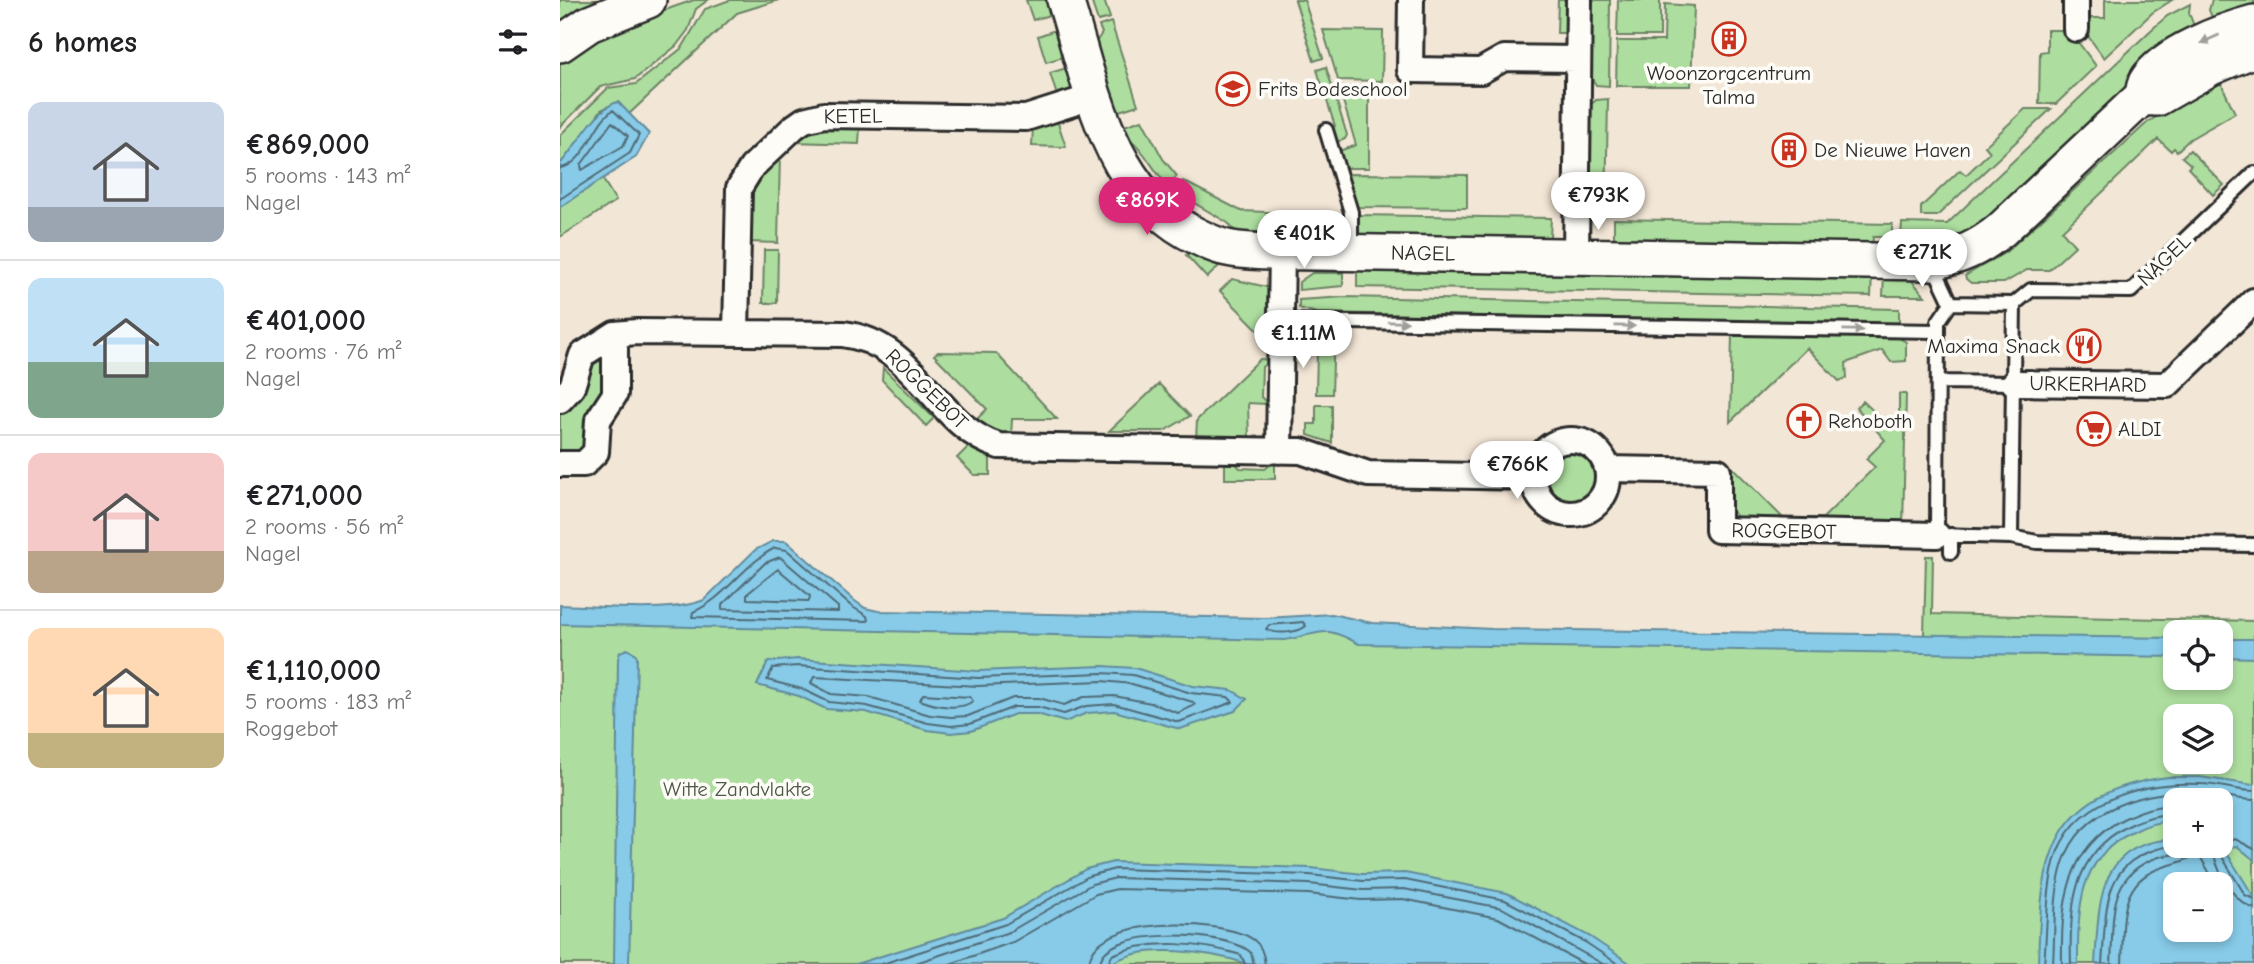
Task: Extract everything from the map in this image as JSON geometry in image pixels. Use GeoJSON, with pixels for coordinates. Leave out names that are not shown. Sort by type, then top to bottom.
{"type":"FeatureCollection","features":[{"type":"Feature","properties":{"kind":"street"},"geometry":{"type":"LineString","coordinates":[[560,44],[589,24],[648,0]]}},
{"type":"Feature","properties":{"kind":"street","name":"NAGEL"},"geometry":{"type":"LineString","coordinates":[[1065,0],[1123,169],[1144,197],[1162,214],[1191,233],[1226,248],[1351,252],[1931,262],[1965,254],[1991,238],[2142,97],[2147,81],[2176,56],[2214,37],[2254,23]]}},
{"type":"Feature","properties":{"kind":"street"},"geometry":{"type":"LineString","coordinates":[[1411,0],[1410,70],[1481,71],[1504,58],[1578,58]]}},
{"type":"Feature","properties":{"kind":"street"},"geometry":{"type":"LineString","coordinates":[[1576,255],[1579,0]]}},
{"type":"Feature","properties":{"kind":"street"},"geometry":{"type":"LineString","coordinates":[[2076,0],[2076,29]]}},
{"type":"Feature","properties":{"kind":"street","name":"NAGEL"},"geometry":{"type":"LineString","coordinates":[[2142,97],[2157,98],[2211,67],[2254,50]]}},
{"type":"Feature","properties":{"kind":"street","name":"KETEL"},"geometry":{"type":"LineString","coordinates":[[736,333],[739,188],[756,163],[804,120],[824,115],[1026,118],[1096,96]]}},
{"type":"Feature","properties":{"kind":"street"},"geometry":{"type":"LineString","coordinates":[[1279,451],[1282,250]]}},
{"type":"Feature","properties":{"kind":"street","name":"URKERHARD"},"geometry":{"type":"LineString","coordinates":[[2014,383],[2167,385],[2254,301]]}},
{"type":"Feature","properties":{"kind":"street"},"geometry":{"type":"LineString","coordinates":[[560,400],[572,387],[583,355],[615,334]]}},
{"type":"Feature","properties":{"kind":"street"},"geometry":{"type":"LineString","coordinates":[[560,464],[584,464],[595,456],[598,420],[615,394],[615,334]]}},
{"type":"Feature","properties":{"kind":"street","name":"ROGGEBOT"},"geometry":{"type":"LineString","coordinates":[[615,334],[843,334],[877,342],[894,353],[972,432],[999,446],[1301,451],[1368,474],[1534,477]]}},
{"type":"Feature","properties":{"kind":"street"},"geometry":{"type":"LineString","coordinates":[[1565,441],[1577,441],[1594,448],[1607,469],[1603,496],[1591,508],[1575,514],[1558,511],[1544,502],[1536,488],[1534,477],[1543,454],[1565,441]]}},
{"type":"Feature","properties":{"kind":"street","name":"ROGGEBOT"},"geometry":{"type":"LineString","coordinates":[[1607,469],[1718,471],[1718,530],[1946,541]]}},
{"type":"Feature","properties":{"kind":"lane"},"geometry":{"type":"LineString","coordinates":[[1326,130],[1351,212],[1351,252]]}},
{"type":"Feature","properties":{"kind":"lane","name":"NAGEL"},"geometry":{"type":"LineString","coordinates":[[1951,303],[2014,304],[2031,290],[2131,291],[2254,173]]}},
{"type":"Feature","properties":{"kind":"lane"},"geometry":{"type":"LineString","coordinates":[[1931,262],[1951,303],[1938,322],[1938,382],[1946,541],[2011,537],[2037,542],[2254,546]]}},
{"type":"Feature","properties":{"kind":"lane"},"geometry":{"type":"LineString","coordinates":[[2011,537],[2014,304]]}},
{"type":"Feature","properties":{"kind":"lane"},"geometry":{"type":"LineString","coordinates":[[1281,321],[1938,331]]}},
{"type":"Feature","properties":{"kind":"lane"},"geometry":{"type":"LineString","coordinates":[[1938,382],[2014,383]]}},
{"type":"Feature","properties":{"kind":"green space"},"geometry":{"type":"Polygon","coordinates":[[[560,0],[611,0],[560,28],[560,0]]]}},
{"type":"Feature","properties":{"kind":"green space"},"geometry":{"type":"Polygon","coordinates":[[[694,0],[708,0],[696,9],[688,30],[676,46],[635,79],[600,87],[560,127],[560,62],[625,26],[694,0]]]}},
{"type":"Feature","properties":{"kind":"green space"},"geometry":{"type":"Polygon","coordinates":[[[730,0],[779,0],[737,13],[629,114],[618,102],[601,110],[576,147],[560,164],[560,135],[608,88],[636,84],[682,48],[705,9],[730,0]]]}},
{"type":"Feature","properties":{"kind":"green space"},"geometry":{"type":"Polygon","coordinates":[[[1026,0],[1052,0],[1056,13],[1033,20],[1026,0]]]}},
{"type":"Feature","properties":{"kind":"green space"},"geometry":{"type":"Polygon","coordinates":[[[1091,0],[1104,0],[1110,18],[1098,21],[1091,0]]]}},
{"type":"Feature","properties":{"kind":"green space"},"geometry":{"type":"Polygon","coordinates":[[[1295,0],[1304,0],[1323,58],[1314,61],[1295,0]]]}},
{"type":"Feature","properties":{"kind":"green space"},"geometry":{"type":"Polygon","coordinates":[[[1558,0],[1568,0],[1567,33],[1557,33],[1558,0]]]}},
{"type":"Feature","properties":{"kind":"green space"},"geometry":{"type":"Polygon","coordinates":[[[1592,0],[1610,0],[1609,86],[1596,85],[1591,77],[1592,0]]]}},
{"type":"Feature","properties":{"kind":"green space"},"geometry":{"type":"Polygon","coordinates":[[[1618,0],[1660,0],[1660,36],[1617,36],[1618,0]]]}},
{"type":"Feature","properties":{"kind":"green space"},"geometry":{"type":"Polygon","coordinates":[[[2105,0],[2172,0],[2152,13],[2104,58],[2085,32],[2086,18],[2105,18],[2105,0]]]}},
{"type":"Feature","properties":{"kind":"green space"},"geometry":{"type":"Polygon","coordinates":[[[2212,0],[2254,0],[2254,14],[2213,20],[2209,10],[2212,0]]]}},
{"type":"Feature","properties":{"kind":"green space"},"geometry":{"type":"Polygon","coordinates":[[[1665,4],[1694,6],[1691,86],[1616,86],[1617,41],[1664,41],[1665,4]]]}},
{"type":"Feature","properties":{"kind":"green space"},"geometry":{"type":"Polygon","coordinates":[[[2190,4],[2189,13],[2194,26],[2185,30],[1988,223],[1957,242],[1900,248],[1902,223],[1947,224],[2150,31],[2167,16],[2190,4]]]}},
{"type":"Feature","properties":{"kind":"green space"},"geometry":{"type":"Polygon","coordinates":[[[1111,22],[1138,105],[1116,112],[1094,45],[1102,33],[1099,26],[1111,22]]]}},
{"type":"Feature","properties":{"kind":"green space"},"geometry":{"type":"Polygon","coordinates":[[[1061,28],[1070,55],[1046,62],[1038,36],[1061,28]]]}},
{"type":"Feature","properties":{"kind":"green space"},"geometry":{"type":"Polygon","coordinates":[[[1323,30],[1383,31],[1382,81],[1338,80],[1323,30]]]}},
{"type":"Feature","properties":{"kind":"green space"},"geometry":{"type":"Polygon","coordinates":[[[2047,30],[2069,30],[2096,66],[2056,104],[2039,104],[2040,52],[2047,51],[2047,30]]]}},
{"type":"Feature","properties":{"kind":"green space"},"geometry":{"type":"Polygon","coordinates":[[[1073,66],[1074,87],[1058,99],[1050,73],[1073,66]]]}},
{"type":"Feature","properties":{"kind":"green space"},"geometry":{"type":"Polygon","coordinates":[[[1326,67],[1347,135],[1345,139],[1336,142],[1331,128],[1335,126],[1317,70],[1326,67]]]}},
{"type":"Feature","properties":{"kind":"green space"},"geometry":{"type":"Polygon","coordinates":[[[2219,79],[2235,113],[2190,139],[2177,151],[2174,148],[2171,151],[2158,139],[2062,231],[2075,246],[2049,270],[2027,270],[2004,283],[1971,283],[1966,279],[1965,276],[2006,252],[2148,122],[2219,79]]]}},
{"type":"Feature","properties":{"kind":"green space"},"geometry":{"type":"Polygon","coordinates":[[[1339,87],[1369,87],[1369,168],[1344,168],[1339,151],[1356,145],[1339,87]]]}},
{"type":"Feature","properties":{"kind":"green space"},"geometry":{"type":"Polygon","coordinates":[[[1608,99],[1606,211],[1587,210],[1589,106],[1596,100],[1608,99]]]}},
{"type":"Feature","properties":{"kind":"green space"},"geometry":{"type":"Polygon","coordinates":[[[2025,109],[2051,109],[1937,216],[1921,216],[1921,207],[1960,170],[1966,175],[1990,152],[1985,146],[2025,109]]]}},
{"type":"Feature","properties":{"kind":"green space"},"geometry":{"type":"Polygon","coordinates":[[[1057,120],[1066,147],[1032,146],[1033,127],[1057,120]]]}},
{"type":"Feature","properties":{"kind":"green space"},"geometry":{"type":"Polygon","coordinates":[[[1142,120],[1163,159],[1177,176],[1168,186],[1137,145],[1124,136],[1121,127],[1142,120]]]}},
{"type":"Feature","properties":{"kind":"green space"},"geometry":{"type":"Polygon","coordinates":[[[860,126],[859,144],[793,142],[814,127],[860,126]]]}},
{"type":"Feature","properties":{"kind":"green space"},"geometry":{"type":"Polygon","coordinates":[[[2190,150],[2224,185],[2213,195],[2188,168],[2191,165],[2182,157],[2190,150]]]}},
{"type":"Feature","properties":{"kind":"green space"},"geometry":{"type":"Polygon","coordinates":[[[780,154],[778,243],[747,242],[751,194],[761,176],[780,154]]]}},
{"type":"Feature","properties":{"kind":"green space"},"geometry":{"type":"Polygon","coordinates":[[[1346,174],[1467,175],[1467,208],[1357,207],[1346,174]]]}},
{"type":"Feature","properties":{"kind":"green space"},"geometry":{"type":"Polygon","coordinates":[[[602,178],[616,201],[560,237],[560,207],[602,178]]]}},
{"type":"Feature","properties":{"kind":"green space"},"geometry":{"type":"Polygon","coordinates":[[[1183,181],[1241,211],[1344,215],[1344,238],[1239,236],[1228,223],[1174,191],[1183,181]]]}},
{"type":"Feature","properties":{"kind":"green space"},"geometry":{"type":"Polygon","coordinates":[[[1357,215],[1551,218],[1550,237],[1542,241],[1357,238],[1357,215]]]}},
{"type":"Feature","properties":{"kind":"green space"},"geometry":{"type":"Polygon","coordinates":[[[1614,219],[1892,224],[1892,237],[1873,237],[1872,248],[1614,243],[1614,219]]]}},
{"type":"Feature","properties":{"kind":"green space"},"geometry":{"type":"Polygon","coordinates":[[[764,250],[778,250],[777,303],[763,303],[764,250]]]}},
{"type":"Feature","properties":{"kind":"green space"},"geometry":{"type":"Polygon","coordinates":[[[1197,252],[1224,261],[1207,278],[1186,255],[1197,252]]]}},
{"type":"Feature","properties":{"kind":"green space"},"geometry":{"type":"Polygon","coordinates":[[[1357,265],[1872,274],[1871,296],[1357,287],[1357,265]]]}},
{"type":"Feature","properties":{"kind":"green space"},"geometry":{"type":"Polygon","coordinates":[[[1312,273],[1343,273],[1343,286],[1299,290],[1299,282],[1312,273]]]}},
{"type":"Feature","properties":{"kind":"green space"},"geometry":{"type":"Polygon","coordinates":[[[1884,275],[1907,275],[1925,296],[1883,296],[1884,275]]]}},
{"type":"Feature","properties":{"kind":"green space"},"geometry":{"type":"Polygon","coordinates":[[[1232,279],[1271,288],[1270,334],[1262,334],[1220,291],[1232,279]]]}},
{"type":"Feature","properties":{"kind":"green space"},"geometry":{"type":"Polygon","coordinates":[[[1345,297],[1899,309],[1899,324],[1317,313],[1299,308],[1299,300],[1345,297]]]}},
{"type":"Feature","properties":{"kind":"green space"},"geometry":{"type":"Polygon","coordinates":[[[1334,330],[1332,394],[1316,394],[1317,350],[1298,349],[1301,334],[1334,330]]]}},
{"type":"Feature","properties":{"kind":"green space"},"geometry":{"type":"Polygon","coordinates":[[[1732,334],[1899,338],[1906,342],[1906,361],[1891,362],[1882,350],[1846,363],[1847,378],[1839,381],[1807,348],[1730,422],[1732,334]]]}},
{"type":"Feature","properties":{"kind":"green space"},"geometry":{"type":"Polygon","coordinates":[[[938,352],[996,353],[1057,419],[1012,419],[1011,437],[1003,436],[975,421],[987,409],[934,355],[938,352]]]}},
{"type":"Feature","properties":{"kind":"green space"},"geometry":{"type":"Polygon","coordinates":[[[1260,359],[1270,360],[1262,367],[1261,397],[1268,404],[1248,403],[1249,441],[1196,440],[1197,420],[1260,359]]]}},
{"type":"Feature","properties":{"kind":"green space"},"geometry":{"type":"Polygon","coordinates":[[[595,360],[604,362],[606,391],[585,453],[560,456],[560,412],[595,360]]]}},
{"type":"Feature","properties":{"kind":"green space"},"geometry":{"type":"Polygon","coordinates":[[[883,368],[934,418],[926,426],[882,380],[883,368]]]}},
{"type":"Feature","properties":{"kind":"green space"},"geometry":{"type":"Polygon","coordinates":[[[1159,384],[1190,416],[1164,431],[1109,431],[1159,384]]]}},
{"type":"Feature","properties":{"kind":"green space"},"geometry":{"type":"Polygon","coordinates":[[[1899,394],[1906,394],[1903,528],[1742,524],[1729,506],[1730,465],[1783,518],[1823,518],[1875,467],[1866,459],[1885,440],[1856,407],[1863,401],[1888,425],[1899,417],[1899,394]]]}},
{"type":"Feature","properties":{"kind":"green space"},"geometry":{"type":"Polygon","coordinates":[[[1316,405],[1332,405],[1332,443],[1308,435],[1308,424],[1316,424],[1316,405]]]}},
{"type":"Feature","properties":{"kind":"green space"},"geometry":{"type":"Polygon","coordinates":[[[971,444],[990,454],[990,475],[974,475],[957,458],[971,444]]]}},
{"type":"Feature","properties":{"kind":"green space"},"geometry":{"type":"Polygon","coordinates":[[[1571,450],[1590,458],[1598,477],[1590,496],[1571,504],[1552,496],[1544,477],[1552,458],[1571,450]]]}},
{"type":"Feature","properties":{"kind":"green space"},"geometry":{"type":"Polygon","coordinates":[[[1225,460],[1232,460],[1240,468],[1265,469],[1275,461],[1275,479],[1225,479],[1225,460]]]}},
{"type":"Feature","properties":{"kind":"green space","name":"Witte Zandvlakte"},"geometry":{"type":"Polygon","coordinates":[[[1926,556],[1933,556],[1932,614],[2208,620],[2163,620],[2163,690],[2233,690],[2233,621],[2254,621],[2254,964],[560,964],[560,611],[1328,624],[1491,635],[1924,635],[1926,556]]]}},
{"type":"Feature","properties":{"kind":"water"},"geometry":{"type":"Polygon","coordinates":[[[618,102],[649,134],[636,157],[560,207],[560,164],[602,111],[618,102]]]}},
{"type":"Feature","properties":{"kind":"water"},"geometry":{"type":"Polygon","coordinates":[[[773,541],[786,541],[855,601],[865,608],[878,611],[1266,618],[1332,614],[1372,623],[1492,629],[2163,638],[2163,657],[1359,644],[1329,632],[1285,640],[560,624],[560,605],[654,608],[704,600],[755,550],[773,541]]]}},
{"type":"Feature","properties":{"kind":"water"},"geometry":{"type":"Polygon","coordinates":[[[2233,639],[2254,639],[2254,658],[2233,657],[2233,639]]]}},
{"type":"Feature","properties":{"kind":"water"},"geometry":{"type":"Polygon","coordinates":[[[627,649],[637,657],[629,964],[614,964],[618,659],[620,652],[627,649]]]}},
{"type":"Feature","properties":{"kind":"water"},"geometry":{"type":"Polygon","coordinates":[[[797,659],[978,671],[1102,666],[1135,668],[1193,686],[1231,690],[1247,699],[1235,711],[1180,729],[1114,711],[1087,713],[1065,722],[1037,714],[1015,714],[971,731],[951,733],[927,730],[866,712],[826,709],[799,696],[757,685],[768,662],[797,659]]]}},
{"type":"Feature","properties":{"kind":"water"},"geometry":{"type":"Polygon","coordinates":[[[2168,777],[2200,777],[2254,785],[2254,860],[2237,846],[2233,847],[2233,788],[2163,788],[2163,822],[2143,827],[2115,843],[2101,856],[2091,871],[2081,905],[2078,964],[2038,964],[2039,927],[2049,863],[2059,837],[2074,815],[2097,798],[2128,785],[2168,777]]]}},
{"type":"Feature","properties":{"kind":"water"},"geometry":{"type":"Polygon","coordinates":[[[2163,841],[2163,858],[2230,858],[2254,897],[2254,964],[2095,964],[2101,899],[2107,880],[2116,864],[2130,851],[2163,841]]]}},
{"type":"Feature","properties":{"kind":"water"},"geometry":{"type":"Polygon","coordinates":[[[1113,862],[1311,868],[1363,874],[1405,873],[1507,893],[1589,936],[1631,964],[1247,964],[1197,953],[1159,951],[1124,957],[1111,964],[856,964],[1003,918],[1086,869],[1113,862]]]}},
{"type":"Feature","properties":{"kind":"place","name":"Woonzorgcentrum Talma"},"geometry":{"type":"Point","coordinates":[1729,39]}},
{"type":"Feature","properties":{"kind":"place","name":"Frits Bodeschool"},"geometry":{"type":"Point","coordinates":[1233,89]}},
{"type":"Feature","properties":{"kind":"place","name":"De Nieuwe Haven"},"geometry":{"type":"Point","coordinates":[1789,150]}},
{"type":"Feature","properties":{"kind":"place","name":"Maxima Snack"},"geometry":{"type":"Point","coordinates":[2084,346]}},
{"type":"Feature","properties":{"kind":"place","name":"Rehoboth"},"geometry":{"type":"Point","coordinates":[1804,421]}},
{"type":"Feature","properties":{"kind":"place","name":"ALDI"},"geometry":{"type":"Point","coordinates":[2094,429]}}]}
